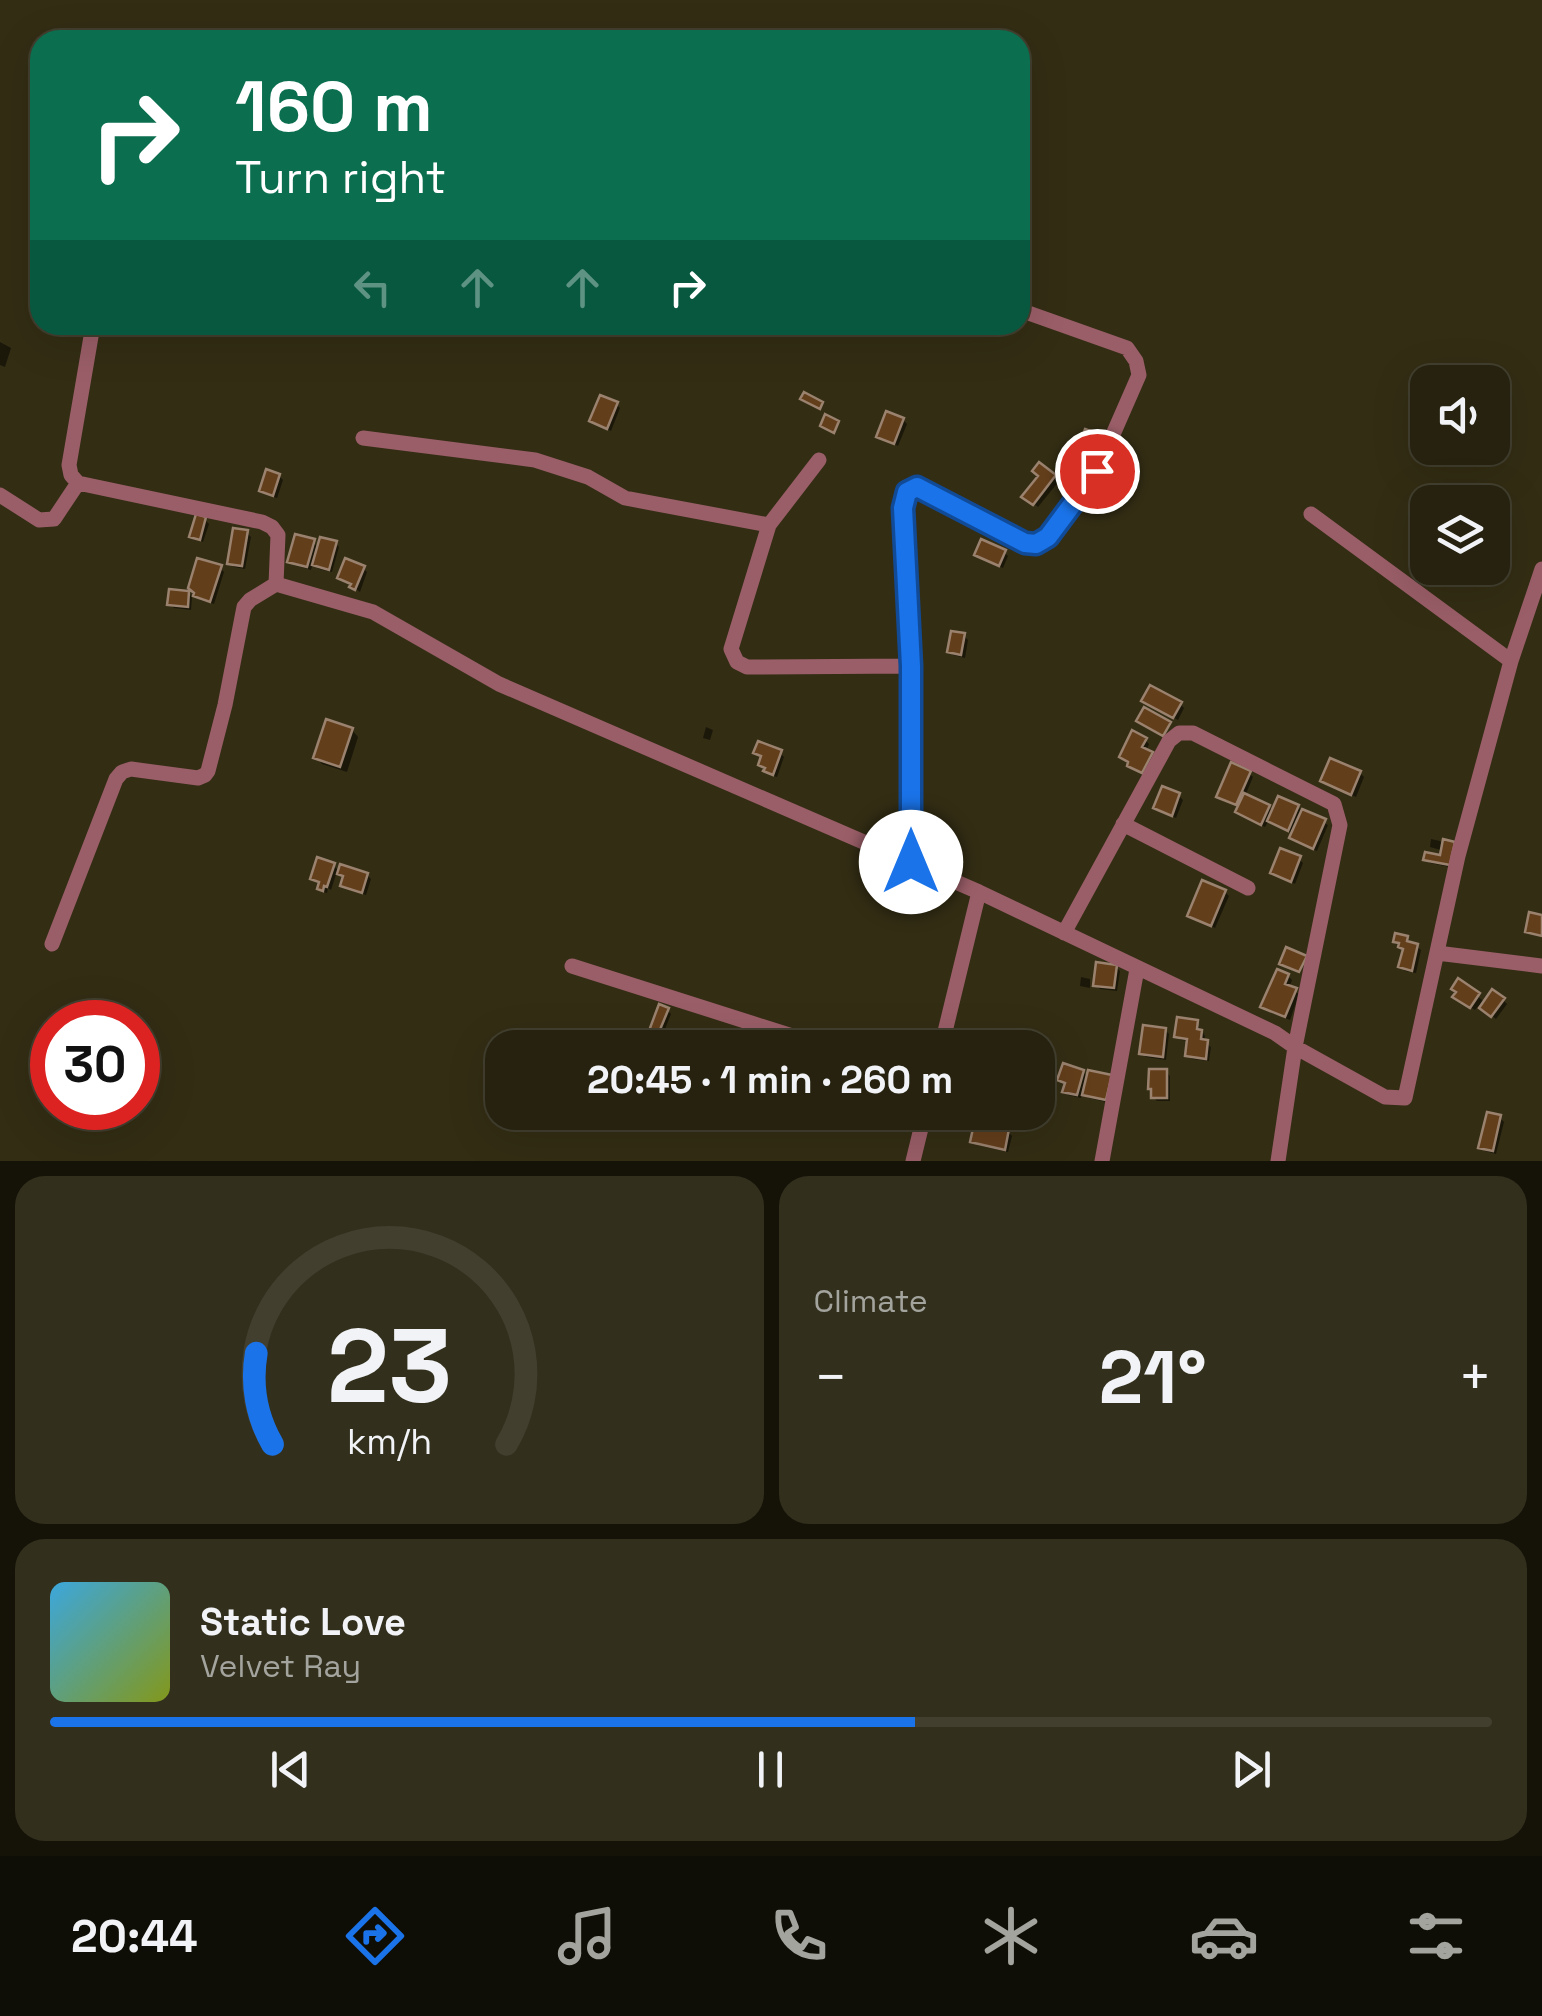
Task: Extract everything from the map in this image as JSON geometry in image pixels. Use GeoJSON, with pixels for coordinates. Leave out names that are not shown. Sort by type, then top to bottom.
{"type":"FeatureCollection","features":[{"type":"Feature","properties":{"kind":"street"},"geometry":{"type":"LineString","coordinates":[[911,862],[911,666],[903,508],[907,492],[917,487],[1025,543],[1036,544],[1048,537],[1097,471],[1139,375],[1127,348],[1030,314]]}},
{"type":"Feature","properties":{"kind":"street"},"geometry":{"type":"LineString","coordinates":[[91,335],[68,465],[72,475],[78,483],[272,526],[278,535],[276,584]]}},
{"type":"Feature","properties":{"kind":"street"},"geometry":{"type":"LineString","coordinates":[[363,438],[535,460],[588,477],[625,498],[768,525]]}},
{"type":"Feature","properties":{"kind":"street"},"geometry":{"type":"LineString","coordinates":[[818,460],[768,525],[730,649],[737,662],[748,667],[911,666]]}},
{"type":"Feature","properties":{"kind":"street"},"geometry":{"type":"LineString","coordinates":[[0,494],[46,521],[54,519],[78,483]]}},
{"type":"Feature","properties":{"kind":"street"},"geometry":{"type":"LineString","coordinates":[[1311,514],[1511,660]]}},
{"type":"Feature","properties":{"kind":"street"},"geometry":{"type":"LineString","coordinates":[[52,944],[122,772],[131,769],[198,778],[208,771],[226,705],[240,617],[250,600],[276,584],[373,612],[499,684],[979,892],[1275,1033],[1384,1096],[1404,1098],[1458,856],[1511,660],[1542,569]]}},
{"type":"Feature","properties":{"kind":"street"},"geometry":{"type":"LineString","coordinates":[[1064,933],[1169,740],[1179,733],[1192,733],[1334,804],[1340,825],[1294,1047],[1278,1161]]}},
{"type":"Feature","properties":{"kind":"street"},"geometry":{"type":"LineString","coordinates":[[1123,824],[1248,888]]}},
{"type":"Feature","properties":{"kind":"street"},"geometry":{"type":"LineString","coordinates":[[944,1030],[979,892]]}},
{"type":"Feature","properties":{"kind":"street"},"geometry":{"type":"LineString","coordinates":[[1437,953],[1542,966]]}},
{"type":"Feature","properties":{"kind":"street"},"geometry":{"type":"LineString","coordinates":[[572,966],[773,1030]]}},
{"type":"Feature","properties":{"kind":"street"},"geometry":{"type":"LineString","coordinates":[[1102,1161],[1137,969]]}},
{"type":"Feature","properties":{"kind":"street"},"geometry":{"type":"LineString","coordinates":[[913,1161],[921,1130]]}},
{"type":"Feature","properties":{"kind":"building"},"geometry":{"type":"Polygon","coordinates":[[[804,392],[823,402],[820,409],[800,399],[804,392]]]}},
{"type":"Feature","properties":{"kind":"building"},"geometry":{"type":"Polygon","coordinates":[[[600,395],[618,402],[607,429],[589,421],[600,395]]]}},
{"type":"Feature","properties":{"kind":"building"},"geometry":{"type":"Polygon","coordinates":[[[886,411],[904,418],[894,444],[876,437],[886,411]]]}},
{"type":"Feature","properties":{"kind":"building"},"geometry":{"type":"Polygon","coordinates":[[[825,414],[839,421],[834,433],[820,426],[825,414]]]}},
{"type":"Feature","properties":{"kind":"building"},"geometry":{"type":"Polygon","coordinates":[[[1085,429],[1105,436],[1096,464],[1076,458],[1085,429]]]}},
{"type":"Feature","properties":{"kind":"building"},"geometry":{"type":"Polygon","coordinates":[[[1039,462],[1056,475],[1033,505],[1021,497],[1038,476],[1032,471],[1039,462]]]}},
{"type":"Feature","properties":{"kind":"building"},"geometry":{"type":"Polygon","coordinates":[[[266,469],[280,474],[273,496],[259,491],[266,469]]]}},
{"type":"Feature","properties":{"kind":"building"},"geometry":{"type":"Polygon","coordinates":[[[196,514],[206,517],[200,540],[189,537],[196,514]]]}},
{"type":"Feature","properties":{"kind":"building"},"geometry":{"type":"Polygon","coordinates":[[[233,528],[248,530],[242,566],[227,564],[233,528]]]}},
{"type":"Feature","properties":{"kind":"building"},"geometry":{"type":"Polygon","coordinates":[[[295,534],[315,539],[307,567],[287,562],[295,534]]]}},
{"type":"Feature","properties":{"kind":"building"},"geometry":{"type":"Polygon","coordinates":[[[320,537],[337,541],[329,570],[312,565],[320,537]]]}},
{"type":"Feature","properties":{"kind":"building"},"geometry":{"type":"Polygon","coordinates":[[[981,539],[1006,550],[999,566],[974,555],[981,539]]]}},
{"type":"Feature","properties":{"kind":"building"},"geometry":{"type":"Polygon","coordinates":[[[197,558],[222,565],[210,602],[193,596],[188,588],[197,558]]]}},
{"type":"Feature","properties":{"kind":"building"},"geometry":{"type":"Polygon","coordinates":[[[345,558],[365,566],[355,590],[337,578],[345,558]]]}},
{"type":"Feature","properties":{"kind":"building"},"geometry":{"type":"Polygon","coordinates":[[[169,589],[189,591],[188,607],[167,605],[169,589]]]}},
{"type":"Feature","properties":{"kind":"building"},"geometry":{"type":"Polygon","coordinates":[[[951,631],[965,633],[961,655],[947,652],[951,631]]]}},
{"type":"Feature","properties":{"kind":"building"},"geometry":{"type":"Polygon","coordinates":[[[1150,685],[1182,702],[1173,718],[1141,701],[1150,685]]]}},
{"type":"Feature","properties":{"kind":"building"},"geometry":{"type":"Polygon","coordinates":[[[1144,707],[1171,722],[1163,736],[1136,721],[1144,707]]]}},
{"type":"Feature","properties":{"kind":"building"},"geometry":{"type":"Polygon","coordinates":[[[326,719],[353,728],[340,767],[313,758],[326,719]]]}},
{"type":"Feature","properties":{"kind":"building"},"geometry":{"type":"Polygon","coordinates":[[[1132,730],[1147,738],[1142,747],[1153,752],[1142,773],[1119,757],[1132,730]]]}},
{"type":"Feature","properties":{"kind":"building"},"geometry":{"type":"Polygon","coordinates":[[[758,741],[782,750],[773,775],[758,765],[761,756],[753,753],[758,741]]]}},
{"type":"Feature","properties":{"kind":"building"},"geometry":{"type":"Polygon","coordinates":[[[1330,758],[1361,771],[1351,795],[1320,781],[1330,758]]]}},
{"type":"Feature","properties":{"kind":"building"},"geometry":{"type":"Polygon","coordinates":[[[1231,762],[1251,771],[1236,805],[1216,797],[1231,762]]]}},
{"type":"Feature","properties":{"kind":"building"},"geometry":{"type":"Polygon","coordinates":[[[1162,786],[1180,793],[1172,816],[1153,808],[1162,786]]]}},
{"type":"Feature","properties":{"kind":"building"},"geometry":{"type":"Polygon","coordinates":[[[1244,793],[1270,805],[1261,825],[1235,812],[1244,793]]]}},
{"type":"Feature","properties":{"kind":"building"},"geometry":{"type":"Polygon","coordinates":[[[1278,796],[1299,805],[1288,831],[1267,821],[1278,796]]]}},
{"type":"Feature","properties":{"kind":"building"},"geometry":{"type":"Polygon","coordinates":[[[1302,809],[1326,819],[1313,849],[1289,838],[1302,809]]]}},
{"type":"Feature","properties":{"kind":"building"},"geometry":{"type":"Polygon","coordinates":[[[1443,839],[1455,842],[1450,865],[1423,860],[1425,852],[1440,855],[1443,839]]]}},
{"type":"Feature","properties":{"kind":"building"},"geometry":{"type":"Polygon","coordinates":[[[1280,848],[1301,856],[1291,882],[1270,873],[1280,848]]]}},
{"type":"Feature","properties":{"kind":"building"},"geometry":{"type":"Polygon","coordinates":[[[317,857],[335,863],[323,891],[317,889],[319,882],[310,879],[317,857]]]}},
{"type":"Feature","properties":{"kind":"building"},"geometry":{"type":"Polygon","coordinates":[[[340,864],[368,873],[362,893],[340,886],[340,864]]]}},
{"type":"Feature","properties":{"kind":"building"},"geometry":{"type":"Polygon","coordinates":[[[1202,880],[1226,890],[1211,926],[1187,916],[1202,880]]]}},
{"type":"Feature","properties":{"kind":"building"},"geometry":{"type":"Polygon","coordinates":[[[1529,912],[1542,915],[1542,936],[1525,932],[1529,912]]]}},
{"type":"Feature","properties":{"kind":"building"},"geometry":{"type":"Polygon","coordinates":[[[1395,933],[1418,944],[1412,971],[1398,967],[1403,949],[1393,942],[1395,933]]]}},
{"type":"Feature","properties":{"kind":"building"},"geometry":{"type":"Polygon","coordinates":[[[1286,947],[1307,956],[1299,972],[1279,964],[1286,947]]]}},
{"type":"Feature","properties":{"kind":"building"},"geometry":{"type":"Polygon","coordinates":[[[1096,962],[1117,965],[1114,988],[1093,986],[1096,962]]]}},
{"type":"Feature","properties":{"kind":"building"},"geometry":{"type":"Polygon","coordinates":[[[1277,969],[1289,974],[1285,984],[1297,988],[1285,1017],[1260,1007],[1277,969]]]}},
{"type":"Feature","properties":{"kind":"building"},"geometry":{"type":"Polygon","coordinates":[[[1458,978],[1480,993],[1470,1008],[1452,997],[1456,992],[1451,989],[1458,978]]]}},
{"type":"Feature","properties":{"kind":"building"},"geometry":{"type":"Polygon","coordinates":[[[1492,989],[1505,998],[1491,1017],[1479,1008],[1492,989]]]}},
{"type":"Feature","properties":{"kind":"building"},"geometry":{"type":"Polygon","coordinates":[[[659,1004],[669,1008],[660,1030],[650,1028],[659,1004]]]}},
{"type":"Feature","properties":{"kind":"building"},"geometry":{"type":"Polygon","coordinates":[[[1177,1017],[1198,1020],[1201,1039],[1208,1040],[1206,1059],[1185,1056],[1187,1039],[1174,1037],[1177,1017]]]}},
{"type":"Feature","properties":{"kind":"building"},"geometry":{"type":"Polygon","coordinates":[[[1143,1025],[1166,1028],[1163,1057],[1139,1054],[1143,1025]]]}},
{"type":"Feature","properties":{"kind":"building"},"geometry":{"type":"Polygon","coordinates":[[[1063,1063],[1084,1070],[1077,1095],[1062,1092],[1065,1083],[1057,1080],[1063,1063]]]}},
{"type":"Feature","properties":{"kind":"building"},"geometry":{"type":"Polygon","coordinates":[[[1149,1069],[1167,1069],[1167,1098],[1151,1098],[1149,1069]]]}},
{"type":"Feature","properties":{"kind":"building"},"geometry":{"type":"Polygon","coordinates":[[[1088,1070],[1112,1075],[1106,1100],[1082,1095],[1088,1070]]]}},
{"type":"Feature","properties":{"kind":"building"},"geometry":{"type":"Polygon","coordinates":[[[1487,1112],[1501,1115],[1493,1151],[1478,1148],[1487,1112]]]}},
{"type":"Feature","properties":{"kind":"building"},"geometry":{"type":"Polygon","coordinates":[[[973,1130],[1009,1130],[1005,1150],[970,1142],[973,1130]]]}},
{"type":"Feature","properties":{"kind":"route"},"geometry":{"type":"LineString","coordinates":[[911,862],[911,666],[903,500],[907,492],[917,487],[1025,543],[1036,544],[1048,537],[1097,471]]}}]}
